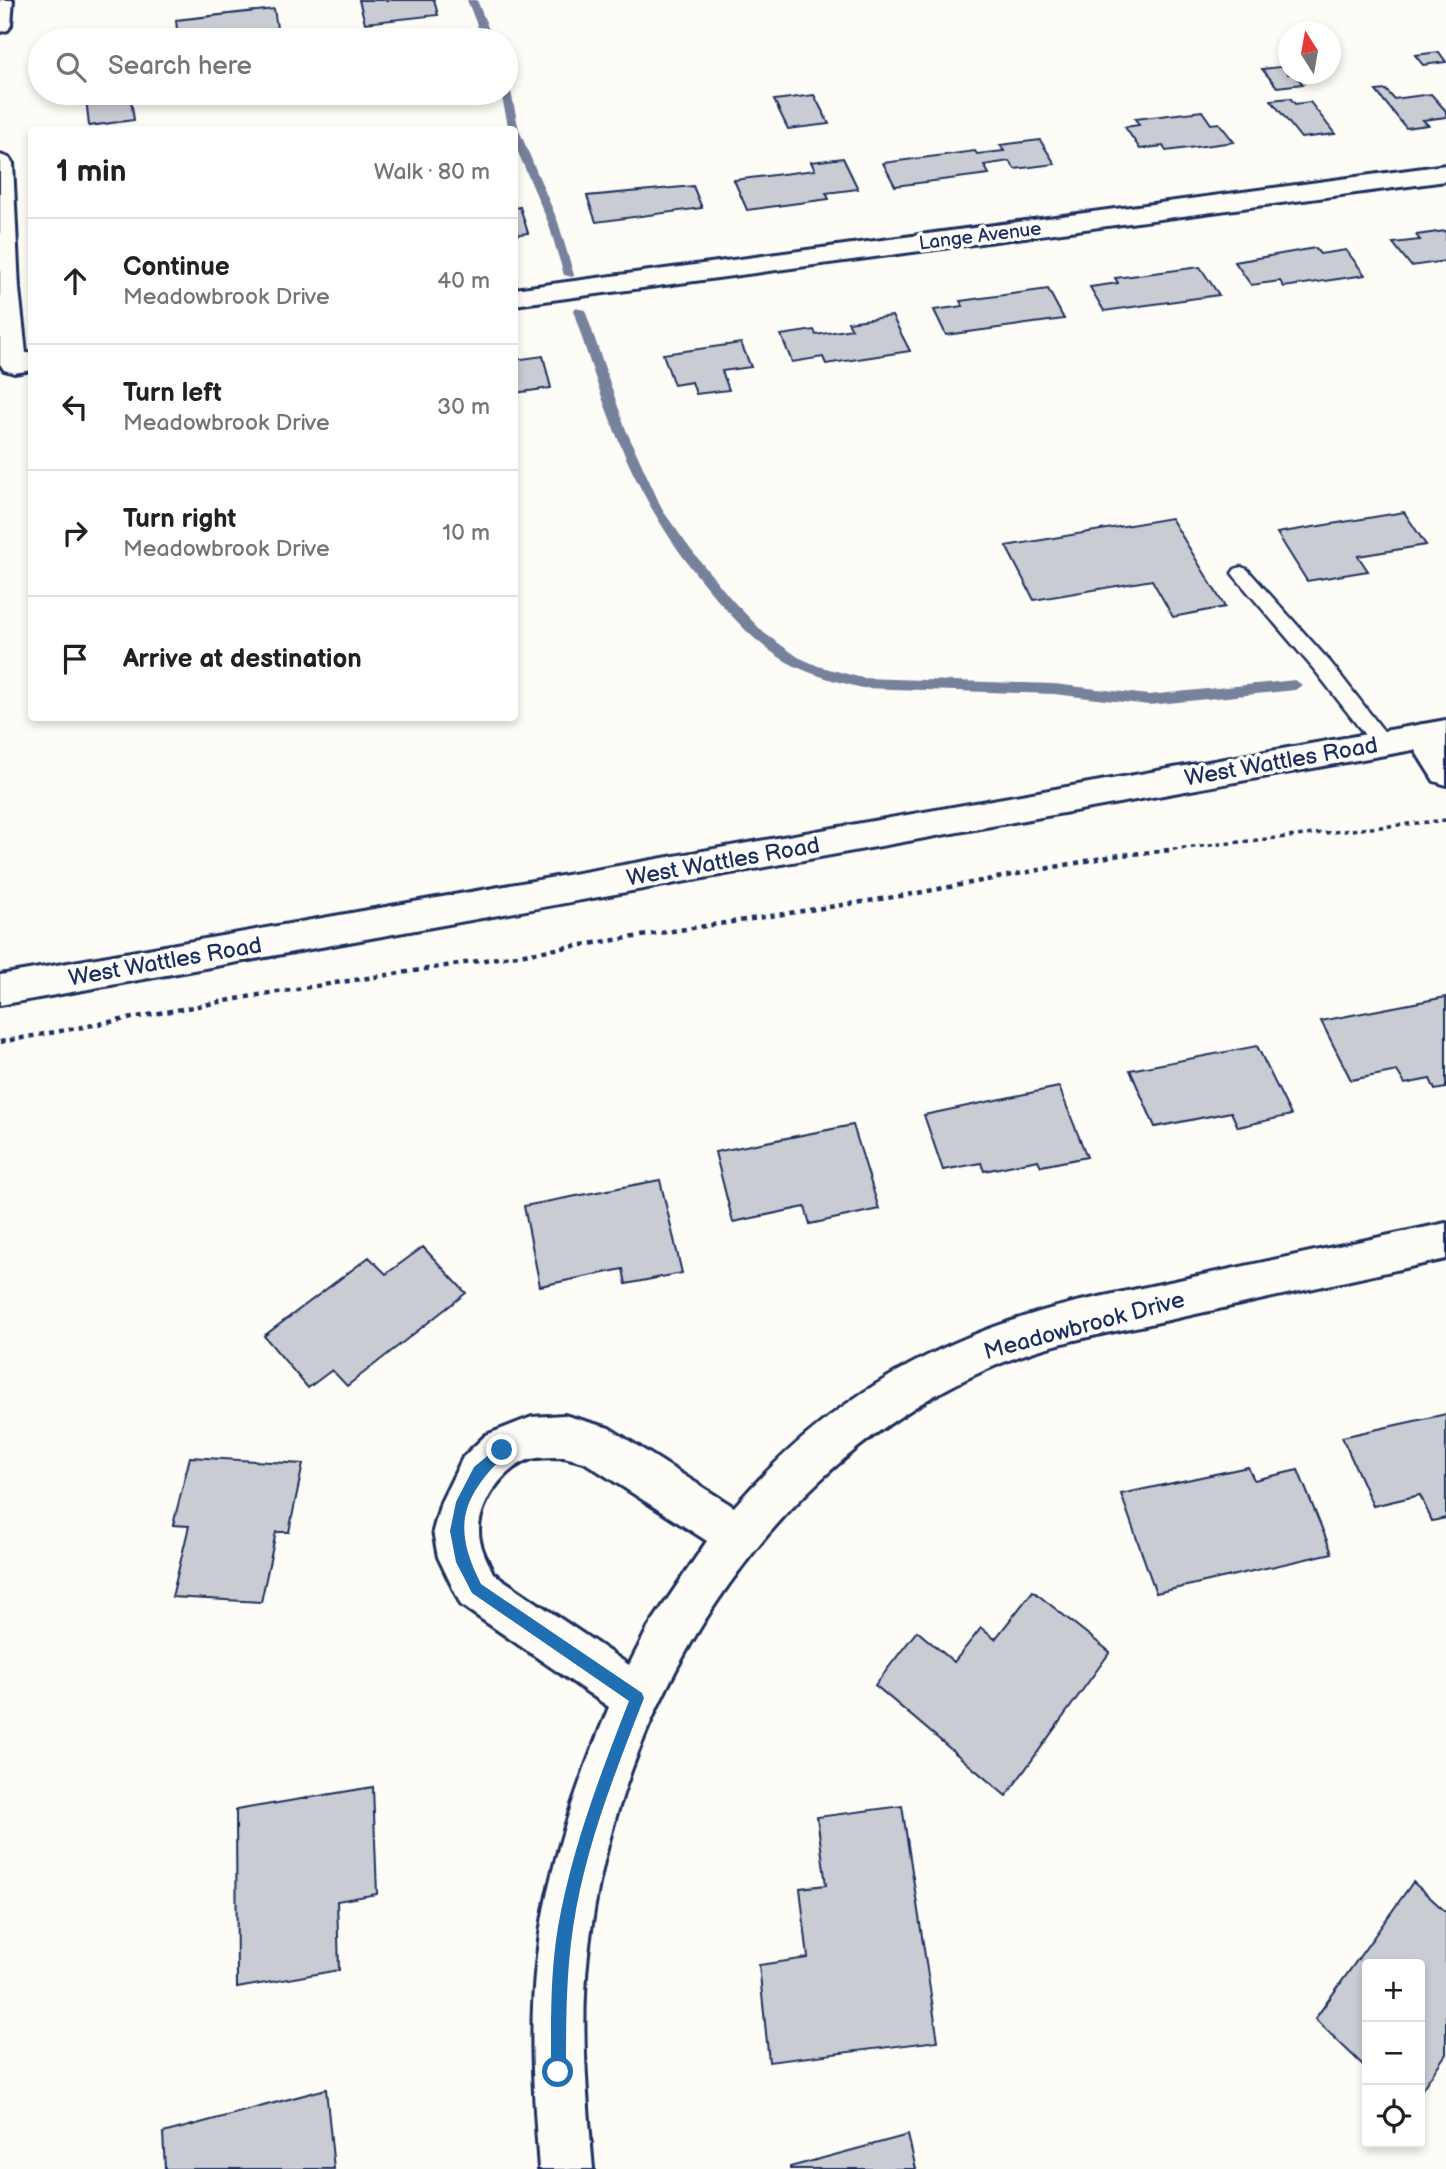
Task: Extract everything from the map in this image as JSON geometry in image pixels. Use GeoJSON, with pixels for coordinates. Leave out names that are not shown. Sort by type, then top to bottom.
{"type":"FeatureCollection","features":[{"type":"Feature","properties":{"kind":"street"},"geometry":{"type":"LineString","coordinates":[[0,25],[2,0]]}},
{"type":"Feature","properties":{"kind":"street"},"geometry":{"type":"LineString","coordinates":[[0,163],[7,321],[23,363]]}},
{"type":"Feature","properties":{"kind":"street","name":"Lange Avenue"},"geometry":{"type":"LineString","coordinates":[[518,296],[1446,173]]}},
{"type":"Feature","properties":{"kind":"street"},"geometry":{"type":"LineString","coordinates":[[1435,734],[1446,772]]}},
{"type":"Feature","properties":{"kind":"street","name":"West Wattles Road"},"geometry":{"type":"LineString","coordinates":[[0,990],[1435,734]]}},
{"type":"Feature","properties":{"kind":"street","name":"Meadowbrook Drive"},"geometry":{"type":"LineString","coordinates":[[566,2169],[558,1999],[565,1928],[595,1805],[637,1698],[679,1616],[738,1535],[809,1459],[861,1416],[920,1380],[985,1350],[1096,1317],[1446,1241]]}},
{"type":"Feature","properties":{"kind":"street"},"geometry":{"type":"LineString","coordinates":[[637,1698],[477,1589],[461,1557],[456,1531],[463,1502],[479,1472],[502,1450],[532,1438],[564,1436],[594,1443],[738,1535]]}},
{"type":"Feature","properties":{"kind":"lane"},"geometry":{"type":"LineString","coordinates":[[1241,573],[1324,668],[1382,743]]}},
{"type":"Feature","properties":{"kind":"path"},"geometry":{"type":"LineString","coordinates":[[0,1042],[264,994],[907,895],[1113,856],[1446,820]]}},
{"type":"Feature","properties":{"kind":"building"},"geometry":{"type":"Polygon","coordinates":[[[359,0],[434,0],[438,15],[365,23],[359,0]]]}},
{"type":"Feature","properties":{"kind":"building"},"geometry":{"type":"Polygon","coordinates":[[[274,9],[277,28],[177,28],[176,20],[274,9]]]}},
{"type":"Feature","properties":{"kind":"building"},"geometry":{"type":"Polygon","coordinates":[[[1439,52],[1446,62],[1423,65],[1415,55],[1439,52]]]}},
{"type":"Feature","properties":{"kind":"building"},"geometry":{"type":"Polygon","coordinates":[[[1278,67],[1278,84],[1303,84],[1277,87],[1262,69],[1278,67]]]}},
{"type":"Feature","properties":{"kind":"building"},"geometry":{"type":"Polygon","coordinates":[[[1386,90],[1394,99],[1431,94],[1446,111],[1446,117],[1423,120],[1428,125],[1406,128],[1376,91],[1386,90]]]}},
{"type":"Feature","properties":{"kind":"building"},"geometry":{"type":"Polygon","coordinates":[[[814,95],[829,124],[788,129],[774,100],[814,95]]]}},
{"type":"Feature","properties":{"kind":"building"},"geometry":{"type":"Polygon","coordinates":[[[1290,98],[1295,104],[1310,102],[1335,134],[1301,138],[1271,100],[1290,98]]]}},
{"type":"Feature","properties":{"kind":"building"},"geometry":{"type":"Polygon","coordinates":[[[87,105],[132,105],[134,120],[89,126],[87,105]]]}},
{"type":"Feature","properties":{"kind":"building"},"geometry":{"type":"Polygon","coordinates":[[[1202,111],[1211,124],[1219,123],[1234,142],[1166,151],[1163,146],[1140,149],[1125,127],[1139,125],[1135,119],[1202,111]]]}},
{"type":"Feature","properties":{"kind":"building"},"geometry":{"type":"Polygon","coordinates":[[[1040,140],[1055,164],[1015,169],[1009,161],[984,165],[989,174],[895,186],[883,163],[975,151],[977,154],[1004,151],[1000,145],[1040,140]]]}},
{"type":"Feature","properties":{"kind":"building"},"geometry":{"type":"Polygon","coordinates":[[[843,158],[858,189],[826,193],[829,199],[747,210],[734,180],[815,170],[811,162],[843,158]]]}},
{"type":"Feature","properties":{"kind":"building"},"geometry":{"type":"Polygon","coordinates":[[[693,186],[702,208],[596,222],[587,196],[693,186]]]}},
{"type":"Feature","properties":{"kind":"building"},"geometry":{"type":"Polygon","coordinates":[[[520,207],[528,233],[518,234],[520,207]]]}},
{"type":"Feature","properties":{"kind":"building"},"geometry":{"type":"Polygon","coordinates":[[[1446,231],[1446,261],[1411,266],[1393,243],[1420,240],[1416,235],[1446,231]]]}},
{"type":"Feature","properties":{"kind":"building"},"geometry":{"type":"Polygon","coordinates":[[[1315,248],[1320,254],[1346,250],[1365,275],[1284,287],[1280,281],[1251,285],[1235,262],[1315,248]]]}},
{"type":"Feature","properties":{"kind":"building"},"geometry":{"type":"Polygon","coordinates":[[[1200,267],[1219,295],[1104,311],[1090,287],[1118,283],[1115,278],[1200,267]]]}},
{"type":"Feature","properties":{"kind":"building"},"geometry":{"type":"Polygon","coordinates":[[[1048,289],[1064,319],[946,335],[934,310],[963,306],[960,301],[1048,289]]]}},
{"type":"Feature","properties":{"kind":"building"},"geometry":{"type":"Polygon","coordinates":[[[892,316],[910,351],[826,364],[823,357],[792,362],[781,335],[814,330],[816,335],[852,329],[848,322],[892,316]]]}},
{"type":"Feature","properties":{"kind":"building"},"geometry":{"type":"Polygon","coordinates":[[[741,343],[751,367],[722,371],[729,390],[696,394],[692,382],[674,385],[663,354],[741,343]]]}},
{"type":"Feature","properties":{"kind":"building"},"geometry":{"type":"Polygon","coordinates":[[[543,356],[551,388],[518,392],[518,359],[543,356]]]}},
{"type":"Feature","properties":{"kind":"building"},"geometry":{"type":"Polygon","coordinates":[[[1404,512],[1426,545],[1358,556],[1368,571],[1307,581],[1277,533],[1404,512]]]}},
{"type":"Feature","properties":{"kind":"building"},"geometry":{"type":"Polygon","coordinates":[[[1171,518],[1225,607],[1173,617],[1152,580],[1034,600],[1006,546],[1171,518]]]}},
{"type":"Feature","properties":{"kind":"building"},"geometry":{"type":"Polygon","coordinates":[[[1446,997],[1446,1088],[1435,1090],[1430,1079],[1405,1084],[1397,1071],[1351,1080],[1321,1021],[1446,997]]]}},
{"type":"Feature","properties":{"kind":"building"},"geometry":{"type":"Polygon","coordinates":[[[1257,1046],[1291,1115],[1238,1127],[1231,1112],[1155,1127],[1130,1070],[1257,1046]]]}},
{"type":"Feature","properties":{"kind":"building"},"geometry":{"type":"Polygon","coordinates":[[[1059,1087],[1087,1157],[1041,1166],[1038,1160],[984,1171],[981,1163],[943,1170],[924,1115],[1059,1087]]]}},
{"type":"Feature","properties":{"kind":"building"},"geometry":{"type":"Polygon","coordinates":[[[853,1125],[879,1209],[810,1224],[805,1207],[733,1222],[715,1152],[853,1125]]]}},
{"type":"Feature","properties":{"kind":"building"},"geometry":{"type":"Polygon","coordinates":[[[660,1180],[682,1273],[626,1284],[623,1269],[540,1286],[524,1206],[660,1180]]]}},
{"type":"Feature","properties":{"kind":"building"},"geometry":{"type":"Polygon","coordinates":[[[423,1247],[466,1293],[347,1386],[332,1370],[308,1388],[264,1336],[369,1257],[386,1274],[423,1247]]]}},
{"type":"Feature","properties":{"kind":"building"},"geometry":{"type":"Polygon","coordinates":[[[1446,1414],[1446,1518],[1432,1521],[1420,1495],[1373,1506],[1342,1437],[1446,1414]]]}},
{"type":"Feature","properties":{"kind":"building"},"geometry":{"type":"Polygon","coordinates":[[[190,1457],[303,1464],[289,1532],[276,1532],[261,1602],[172,1597],[189,1526],[173,1525],[190,1457]]]}},
{"type":"Feature","properties":{"kind":"building"},"geometry":{"type":"Polygon","coordinates":[[[1248,1467],[1254,1480],[1298,1470],[1332,1553],[1156,1593],[1121,1494],[1248,1467]]]}},
{"type":"Feature","properties":{"kind":"building"},"geometry":{"type":"Polygon","coordinates":[[[1033,1591],[1110,1652],[1006,1796],[875,1685],[917,1631],[954,1662],[981,1628],[995,1639],[1033,1591]]]}},
{"type":"Feature","properties":{"kind":"building"},"geometry":{"type":"Polygon","coordinates":[[[373,1787],[377,1894],[337,1901],[339,1970],[237,1988],[236,1810],[373,1787]]]}},
{"type":"Feature","properties":{"kind":"building"},"geometry":{"type":"Polygon","coordinates":[[[902,1806],[938,2041],[769,2062],[759,1965],[808,1958],[800,1888],[826,1885],[817,1817],[902,1806]]]}},
{"type":"Feature","properties":{"kind":"building"},"geometry":{"type":"Polygon","coordinates":[[[1413,1882],[1446,1912],[1446,2054],[1425,2085],[1425,1959],[1362,1959],[1362,2064],[1315,2019],[1413,1882]]]}},
{"type":"Feature","properties":{"kind":"building"},"geometry":{"type":"Polygon","coordinates":[[[326,2089],[334,2169],[165,2169],[163,2133],[326,2089]]]}},
{"type":"Feature","properties":{"kind":"building"},"geometry":{"type":"Polygon","coordinates":[[[908,2135],[916,2169],[790,2169],[790,2167],[908,2135]]]}},
{"type":"Feature","properties":{"kind":"waterway"},"geometry":{"type":"LineString","coordinates":[[472,0],[483,28]]}},
{"type":"Feature","properties":{"kind":"waterway"},"geometry":{"type":"LineString","coordinates":[[509,105],[513,126]]}},
{"type":"Feature","properties":{"kind":"waterway"},"geometry":{"type":"LineString","coordinates":[[518,139],[553,222],[569,275]]}},
{"type":"Feature","properties":{"kind":"waterway"},"geometry":{"type":"LineString","coordinates":[[579,310],[620,430],[657,511],[686,553],[743,621],[759,636],[794,660],[836,677],[862,683],[1054,689],[1149,700],[1295,685]]}},
{"type":"Feature","properties":{"kind":"route"},"geometry":{"type":"LineString","coordinates":[[502,1450],[479,1472],[463,1502],[456,1531],[461,1557],[477,1589],[637,1698],[595,1805],[578,1866],[565,1928],[558,1999],[558,2072]]}}]}
